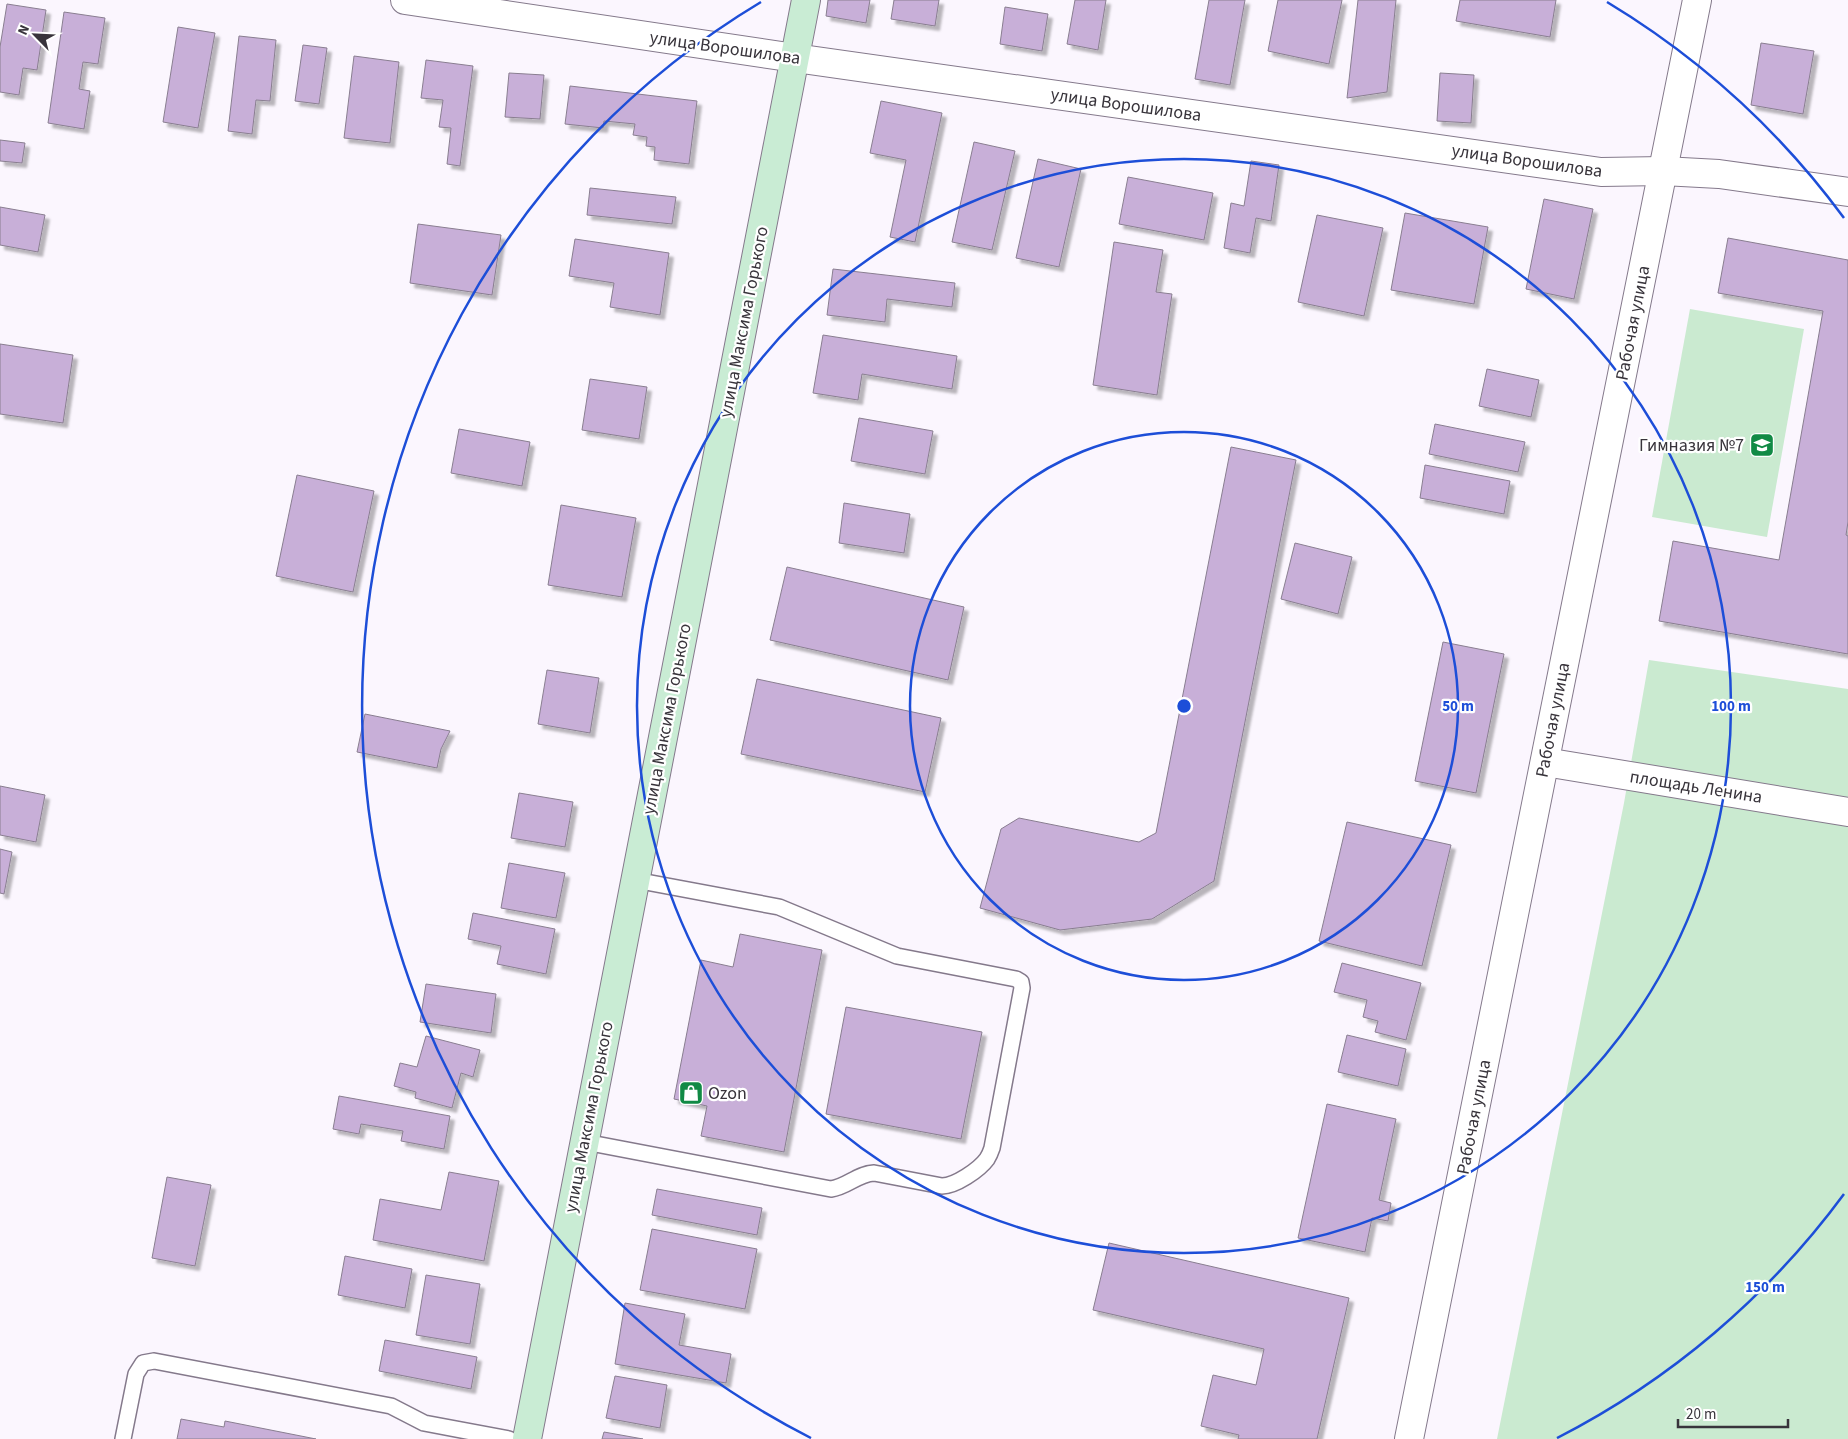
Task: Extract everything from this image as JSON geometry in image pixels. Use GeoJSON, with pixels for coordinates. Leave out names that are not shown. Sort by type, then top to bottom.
{"type":"FeatureCollection","features":[{"type":"Feature","properties":{"kind":"main road","name":"улица Максима Горького"},"geometry":{"type":"LineString","coordinates":[[527,1439],[806,0]]}},
{"type":"Feature","properties":{"kind":"street","name":"улица Ворошилова"},"geometry":{"type":"LineString","coordinates":[[405,0],[795,58],[1601,172],[1719,174],[1848,192]]}},
{"type":"Feature","properties":{"kind":"street","name":"Рабочая улица"},"geometry":{"type":"LineString","coordinates":[[1409,1439],[1697,0]]}},
{"type":"Feature","properties":{"kind":"street","name":"площадь Ленина"},"geometry":{"type":"LineString","coordinates":[[1545,762],[1848,812]]}},
{"type":"Feature","properties":{"kind":"lane"},"geometry":{"type":"LineString","coordinates":[[585,1142],[831,1189],[846,1185],[866,1174],[874,1173],[949,1186],[980,1166],[988,1158],[992,1148],[1022,988],[1021,982],[1016,979],[897,956],[779,907],[635,880]]}},
{"type":"Feature","properties":{"kind":"lane"},"geometry":{"type":"LineString","coordinates":[[123,1439],[136,1374],[143,1363],[154,1361],[391,1406],[424,1423],[509,1439]]}},
{"type":"Feature","properties":{"kind":"green space"},"geometry":{"type":"Polygon","coordinates":[[[1690,309],[1804,329],[1767,537],[1652,517],[1690,309]]]}},
{"type":"Feature","properties":{"kind":"green space"},"geometry":{"type":"Polygon","coordinates":[[[1649,660],[1848,689],[1848,1439],[1497,1439],[1624,803],[1649,660]]]}},
{"type":"Feature","properties":{"kind":"building"},"geometry":{"type":"Polygon","coordinates":[[[828,0],[870,0],[866,23],[826,16],[828,0]]]}},
{"type":"Feature","properties":{"kind":"building"},"geometry":{"type":"Polygon","coordinates":[[[894,0],[939,0],[935,26],[891,19],[894,0]]]}},
{"type":"Feature","properties":{"kind":"building"},"geometry":{"type":"Polygon","coordinates":[[[1075,0],[1106,0],[1098,50],[1067,44],[1075,0]]]}},
{"type":"Feature","properties":{"kind":"building"},"geometry":{"type":"Polygon","coordinates":[[[1209,0],[1245,0],[1230,85],[1195,79],[1209,0]]]}},
{"type":"Feature","properties":{"kind":"building"},"geometry":{"type":"Polygon","coordinates":[[[1278,0],[1342,0],[1329,64],[1268,51],[1278,0]]]}},
{"type":"Feature","properties":{"kind":"building"},"geometry":{"type":"Polygon","coordinates":[[[1358,0],[1396,0],[1387,92],[1347,98],[1358,0]]]}},
{"type":"Feature","properties":{"kind":"building"},"geometry":{"type":"Polygon","coordinates":[[[1460,0],[1556,0],[1550,37],[1456,21],[1460,0]]]}},
{"type":"Feature","properties":{"kind":"building"},"geometry":{"type":"Polygon","coordinates":[[[7,4],[46,10],[37,70],[23,68],[19,95],[0,92],[0,47],[7,4]]]}},
{"type":"Feature","properties":{"kind":"building"},"geometry":{"type":"Polygon","coordinates":[[[1005,7],[1048,14],[1042,51],[1000,44],[1005,7]]]}},
{"type":"Feature","properties":{"kind":"building"},"geometry":{"type":"Polygon","coordinates":[[[64,12],[105,18],[98,64],[83,62],[79,89],[90,91],[84,129],[48,123],[64,12]]]}},
{"type":"Feature","properties":{"kind":"building"},"geometry":{"type":"Polygon","coordinates":[[[178,27],[215,33],[198,128],[163,122],[178,27]]]}},
{"type":"Feature","properties":{"kind":"building"},"geometry":{"type":"Polygon","coordinates":[[[239,36],[276,40],[270,101],[256,100],[252,134],[228,131],[239,36]]]}},
{"type":"Feature","properties":{"kind":"building"},"geometry":{"type":"Polygon","coordinates":[[[1761,43],[1814,51],[1803,114],[1751,105],[1761,43]]]}},
{"type":"Feature","properties":{"kind":"building"},"geometry":{"type":"Polygon","coordinates":[[[303,45],[327,48],[319,104],[295,101],[303,45]]]}},
{"type":"Feature","properties":{"kind":"building"},"geometry":{"type":"Polygon","coordinates":[[[354,56],[399,62],[390,143],[344,138],[354,56]]]}},
{"type":"Feature","properties":{"kind":"building"},"geometry":{"type":"Polygon","coordinates":[[[426,60],[473,66],[460,166],[447,164],[451,128],[439,127],[443,100],[421,98],[426,60]]]}},
{"type":"Feature","properties":{"kind":"building"},"geometry":{"type":"Polygon","coordinates":[[[509,73],[544,75],[540,119],[505,117],[509,73]]]}},
{"type":"Feature","properties":{"kind":"building"},"geometry":{"type":"Polygon","coordinates":[[[1440,73],[1474,75],[1471,123],[1437,121],[1440,73]]]}},
{"type":"Feature","properties":{"kind":"building"},"geometry":{"type":"Polygon","coordinates":[[[570,86],[697,101],[689,164],[654,160],[655,147],[646,146],[647,137],[633,135],[635,124],[604,121],[603,128],[565,124],[570,86]]]}},
{"type":"Feature","properties":{"kind":"building"},"geometry":{"type":"Polygon","coordinates":[[[881,101],[942,113],[915,242],[890,237],[906,160],[870,153],[881,101]]]}},
{"type":"Feature","properties":{"kind":"building"},"geometry":{"type":"Polygon","coordinates":[[[0,140],[25,143],[22,163],[0,161],[0,140]]]}},
{"type":"Feature","properties":{"kind":"building"},"geometry":{"type":"Polygon","coordinates":[[[974,142],[1015,151],[992,250],[952,242],[974,142]]]}},
{"type":"Feature","properties":{"kind":"building"},"geometry":{"type":"Polygon","coordinates":[[[1038,159],[1081,169],[1059,267],[1016,258],[1038,159]]]}},
{"type":"Feature","properties":{"kind":"building"},"geometry":{"type":"Polygon","coordinates":[[[1251,161],[1279,165],[1271,221],[1256,218],[1250,253],[1224,248],[1231,203],[1244,206],[1251,161]]]}},
{"type":"Feature","properties":{"kind":"building"},"geometry":{"type":"Polygon","coordinates":[[[1128,177],[1213,193],[1204,240],[1119,224],[1128,177]]]}},
{"type":"Feature","properties":{"kind":"building"},"geometry":{"type":"Polygon","coordinates":[[[590,188],[676,197],[672,224],[587,215],[590,188]]]}},
{"type":"Feature","properties":{"kind":"building"},"geometry":{"type":"Polygon","coordinates":[[[1544,199],[1593,209],[1574,299],[1526,289],[1544,199]]]}},
{"type":"Feature","properties":{"kind":"building"},"geometry":{"type":"Polygon","coordinates":[[[0,207],[45,215],[38,252],[0,245],[0,207]]]}},
{"type":"Feature","properties":{"kind":"building"},"geometry":{"type":"Polygon","coordinates":[[[1405,213],[1488,227],[1474,304],[1391,290],[1405,213]]]}},
{"type":"Feature","properties":{"kind":"building"},"geometry":{"type":"Polygon","coordinates":[[[1317,215],[1383,228],[1364,316],[1298,302],[1317,215]]]}},
{"type":"Feature","properties":{"kind":"building"},"geometry":{"type":"Polygon","coordinates":[[[418,224],[501,235],[492,295],[410,283],[418,224]]]}},
{"type":"Feature","properties":{"kind":"building"},"geometry":{"type":"Polygon","coordinates":[[[1728,238],[1848,260],[1848,522],[1846,535],[1848,536],[1848,654],[1659,621],[1673,541],[1779,560],[1823,311],[1718,293],[1728,238]]]}},
{"type":"Feature","properties":{"kind":"building"},"geometry":{"type":"Polygon","coordinates":[[[575,239],[669,253],[660,315],[610,307],[614,283],[569,276],[575,239]]]}},
{"type":"Feature","properties":{"kind":"building"},"geometry":{"type":"Polygon","coordinates":[[[1114,242],[1163,250],[1156,292],[1172,294],[1157,395],[1093,385],[1114,242]]]}},
{"type":"Feature","properties":{"kind":"building"},"geometry":{"type":"Polygon","coordinates":[[[833,269],[955,283],[952,307],[887,299],[885,322],[827,315],[833,269]]]}},
{"type":"Feature","properties":{"kind":"building"},"geometry":{"type":"Polygon","coordinates":[[[823,335],[957,356],[952,389],[862,374],[858,400],[813,393],[823,335]]]}},
{"type":"Feature","properties":{"kind":"building"},"geometry":{"type":"Polygon","coordinates":[[[0,344],[73,355],[63,423],[0,414],[0,344]]]}},
{"type":"Feature","properties":{"kind":"building"},"geometry":{"type":"Polygon","coordinates":[[[1487,369],[1539,380],[1531,417],[1479,406],[1487,369]]]}},
{"type":"Feature","properties":{"kind":"building"},"geometry":{"type":"Polygon","coordinates":[[[590,379],[647,387],[639,439],[582,430],[590,379]]]}},
{"type":"Feature","properties":{"kind":"building"},"geometry":{"type":"Polygon","coordinates":[[[859,418],[933,431],[925,474],[851,461],[859,418]]]}},
{"type":"Feature","properties":{"kind":"building"},"geometry":{"type":"Polygon","coordinates":[[[1435,424],[1525,442],[1518,472],[1429,454],[1435,424]]]}},
{"type":"Feature","properties":{"kind":"building"},"geometry":{"type":"Polygon","coordinates":[[[459,429],[530,442],[522,486],[451,473],[459,429]]]}},
{"type":"Feature","properties":{"kind":"building"},"geometry":{"type":"Polygon","coordinates":[[[1231,447],[1296,460],[1214,881],[1152,919],[1060,930],[980,908],[1001,829],[1019,818],[1139,842],[1156,833],[1231,447]]]}},
{"type":"Feature","properties":{"kind":"building"},"geometry":{"type":"Polygon","coordinates":[[[1425,465],[1510,481],[1504,514],[1420,498],[1425,465]]]}},
{"type":"Feature","properties":{"kind":"building"},"geometry":{"type":"Polygon","coordinates":[[[297,475],[374,491],[353,592],[276,576],[297,475]]]}},
{"type":"Feature","properties":{"kind":"building"},"geometry":{"type":"Polygon","coordinates":[[[844,503],[910,514],[904,553],[839,543],[844,503]]]}},
{"type":"Feature","properties":{"kind":"building"},"geometry":{"type":"Polygon","coordinates":[[[561,505],[636,518],[622,597],[548,585],[561,505]]]}},
{"type":"Feature","properties":{"kind":"building"},"geometry":{"type":"Polygon","coordinates":[[[1295,543],[1352,557],[1338,614],[1281,599],[1295,543]]]}},
{"type":"Feature","properties":{"kind":"building"},"geometry":{"type":"Polygon","coordinates":[[[787,567],[964,607],[948,680],[770,640],[787,567]]]}},
{"type":"Feature","properties":{"kind":"building"},"geometry":{"type":"Polygon","coordinates":[[[1443,642],[1504,654],[1476,793],[1415,781],[1443,642]]]}},
{"type":"Feature","properties":{"kind":"building"},"geometry":{"type":"Polygon","coordinates":[[[547,670],[599,678],[590,733],[538,724],[547,670]]]}},
{"type":"Feature","properties":{"kind":"building"},"geometry":{"type":"Polygon","coordinates":[[[757,679],[941,718],[925,792],[741,754],[757,679]]]}},
{"type":"Feature","properties":{"kind":"building"},"geometry":{"type":"Polygon","coordinates":[[[365,714],[450,731],[441,749],[437,768],[357,752],[365,714]]]}},
{"type":"Feature","properties":{"kind":"building"},"geometry":{"type":"Polygon","coordinates":[[[0,786],[45,795],[36,842],[0,835],[0,786]]]}},
{"type":"Feature","properties":{"kind":"building"},"geometry":{"type":"Polygon","coordinates":[[[519,793],[573,802],[565,847],[511,838],[519,793]]]}},
{"type":"Feature","properties":{"kind":"building"},"geometry":{"type":"Polygon","coordinates":[[[1347,822],[1451,845],[1422,966],[1319,941],[1347,822]]]}},
{"type":"Feature","properties":{"kind":"building"},"geometry":{"type":"Polygon","coordinates":[[[0,849],[12,852],[4,894],[0,893],[0,849]]]}},
{"type":"Feature","properties":{"kind":"building"},"geometry":{"type":"Polygon","coordinates":[[[509,863],[565,873],[556,918],[501,908],[509,863]]]}},
{"type":"Feature","properties":{"kind":"building"},"geometry":{"type":"Polygon","coordinates":[[[473,913],[555,929],[546,974],[497,964],[501,946],[468,939],[473,913]]]}},
{"type":"Feature","properties":{"kind":"building"},"geometry":{"type":"Polygon","coordinates":[[[740,934],[822,950],[784,1152],[701,1136],[707,1106],[674,1099],[701,960],[733,967],[740,934]]]}},
{"type":"Feature","properties":{"kind":"building"},"geometry":{"type":"Polygon","coordinates":[[[1342,963],[1421,983],[1406,1040],[1375,1032],[1378,1021],[1363,1017],[1367,1000],[1334,992],[1342,963]]]}},
{"type":"Feature","properties":{"kind":"building"},"geometry":{"type":"Polygon","coordinates":[[[426,984],[496,994],[491,1033],[420,1022],[426,984]]]}},
{"type":"Feature","properties":{"kind":"building"},"geometry":{"type":"Polygon","coordinates":[[[846,1007],[982,1032],[961,1139],[826,1114],[846,1007]]]}},
{"type":"Feature","properties":{"kind":"building"},"geometry":{"type":"Polygon","coordinates":[[[1347,1035],[1406,1049],[1398,1086],[1338,1072],[1347,1035]]]}},
{"type":"Feature","properties":{"kind":"building"},"geometry":{"type":"Polygon","coordinates":[[[426,1036],[480,1050],[473,1077],[461,1073],[452,1108],[415,1098],[416,1092],[394,1086],[400,1063],[417,1067],[426,1036]]]}},
{"type":"Feature","properties":{"kind":"building"},"geometry":{"type":"Polygon","coordinates":[[[339,1096],[450,1116],[444,1149],[401,1141],[403,1131],[361,1124],[359,1134],[333,1129],[339,1096]]]}},
{"type":"Feature","properties":{"kind":"building"},"geometry":{"type":"Polygon","coordinates":[[[1327,1104],[1396,1119],[1379,1200],[1391,1203],[1388,1221],[1372,1218],[1365,1252],[1298,1238],[1327,1104]]]}},
{"type":"Feature","properties":{"kind":"building"},"geometry":{"type":"Polygon","coordinates":[[[449,1172],[499,1181],[484,1261],[373,1240],[380,1199],[441,1210],[449,1172]]]}},
{"type":"Feature","properties":{"kind":"building"},"geometry":{"type":"Polygon","coordinates":[[[167,1177],[211,1185],[195,1266],[152,1258],[167,1177]]]}},
{"type":"Feature","properties":{"kind":"building"},"geometry":{"type":"Polygon","coordinates":[[[657,1189],[762,1208],[757,1235],[652,1215],[657,1189]]]}},
{"type":"Feature","properties":{"kind":"building"},"geometry":{"type":"Polygon","coordinates":[[[652,1229],[757,1249],[745,1309],[640,1290],[652,1229]]]}},
{"type":"Feature","properties":{"kind":"building"},"geometry":{"type":"Polygon","coordinates":[[[1109,1243],[1349,1298],[1317,1439],[1238,1439],[1239,1435],[1201,1426],[1213,1375],[1256,1385],[1264,1349],[1093,1310],[1109,1243]]]}},
{"type":"Feature","properties":{"kind":"building"},"geometry":{"type":"Polygon","coordinates":[[[345,1256],[412,1269],[405,1308],[338,1295],[345,1256]]]}},
{"type":"Feature","properties":{"kind":"building"},"geometry":{"type":"Polygon","coordinates":[[[426,1275],[480,1284],[470,1344],[416,1335],[426,1275]]]}},
{"type":"Feature","properties":{"kind":"building"},"geometry":{"type":"Polygon","coordinates":[[[625,1303],[685,1314],[679,1345],[731,1354],[726,1383],[615,1364],[625,1303]]]}},
{"type":"Feature","properties":{"kind":"building"},"geometry":{"type":"Polygon","coordinates":[[[385,1340],[477,1357],[471,1389],[379,1371],[385,1340]]]}},
{"type":"Feature","properties":{"kind":"building"},"geometry":{"type":"Polygon","coordinates":[[[615,1376],[667,1385],[660,1428],[606,1418],[615,1376]]]}},
{"type":"Feature","properties":{"kind":"building"},"geometry":{"type":"Polygon","coordinates":[[[181,1419],[224,1427],[225,1421],[316,1439],[177,1439],[181,1419]]]}},
{"type":"Feature","properties":{"kind":"building"},"geometry":{"type":"Polygon","coordinates":[[[604,1432],[643,1439],[602,1439],[604,1432]]]}},
{"type":"Feature","properties":{"kind":"place","name":"Гимназия №7"},"geometry":{"type":"Point","coordinates":[1762,445]}},
{"type":"Feature","properties":{"kind":"place","name":"Ozon"},"geometry":{"type":"Point","coordinates":[691,1093]}}]}
